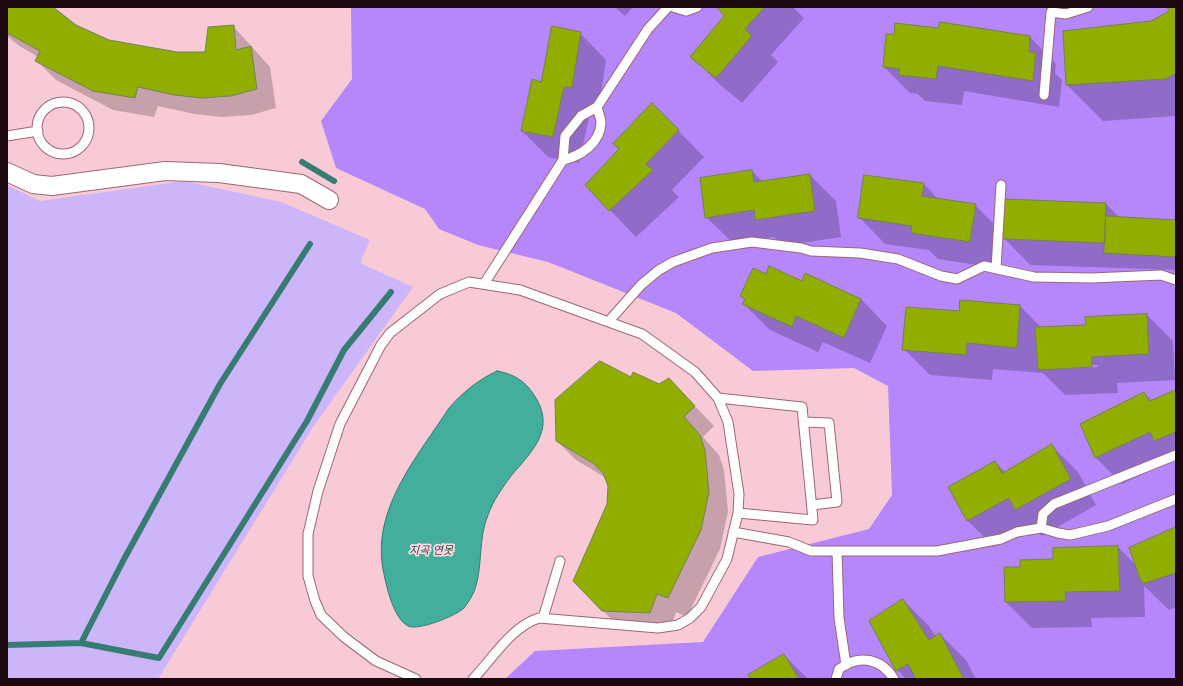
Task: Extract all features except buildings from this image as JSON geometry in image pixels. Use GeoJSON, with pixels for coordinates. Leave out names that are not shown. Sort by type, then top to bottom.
{"type":"FeatureCollection","features":[{"type":"Feature","properties":{"kind":"street"},"geometry":{"type":"LineString","coordinates":[[7,172],[33,184],[52,186],[165,171],[220,173],[301,184],[330,200]]}},
{"type":"Feature","properties":{"kind":"lane"},"geometry":{"type":"LineString","coordinates":[[484,284],[563,160],[566,136],[581,116],[597,107],[648,29],[668,7]]}},
{"type":"Feature","properties":{"kind":"lane"},"geometry":{"type":"LineString","coordinates":[[673,7],[686,11],[697,7]]}},
{"type":"Feature","properties":{"kind":"lane"},"geometry":{"type":"LineString","coordinates":[[1044,96],[1051,12],[1066,14],[1088,7]]}},
{"type":"Feature","properties":{"kind":"lane"},"geometry":{"type":"LineString","coordinates":[[62,103],[70,103],[83,112],[89,126],[88,135],[80,148],[65,154],[50,151],[40,139],[38,131],[41,115],[46,109],[62,103]]}},
{"type":"Feature","properties":{"kind":"lane"},"geometry":{"type":"LineString","coordinates":[[563,160],[582,152],[595,142],[601,123],[597,107]]}},
{"type":"Feature","properties":{"kind":"lane"},"geometry":{"type":"LineString","coordinates":[[7,136],[38,131]]}},
{"type":"Feature","properties":{"kind":"lane"},"geometry":{"type":"LineString","coordinates":[[996,268],[1000,185]]}},
{"type":"Feature","properties":{"kind":"lane"},"geometry":{"type":"LineString","coordinates":[[609,321],[641,285],[659,270],[673,262],[712,248],[752,242],[801,248],[811,251],[860,253],[898,259],[941,276],[957,279],[984,266],[1034,277],[1058,279],[1161,275],[1176,280]]}},
{"type":"Feature","properties":{"kind":"lane"},"geometry":{"type":"LineString","coordinates":[[416,679],[376,661],[344,637],[321,615],[308,576],[308,534],[320,484],[340,424],[380,345],[390,333],[440,294],[454,286],[469,282],[520,290],[642,334],[695,372],[718,398],[728,422],[739,494],[738,512],[727,559],[701,607],[690,618],[678,625],[658,628],[539,618],[528,622],[518,630],[473,679]]}},
{"type":"Feature","properties":{"kind":"lane"},"geometry":{"type":"LineString","coordinates":[[718,398],[802,407],[813,520],[738,512]]}},
{"type":"Feature","properties":{"kind":"lane"},"geometry":{"type":"LineString","coordinates":[[804,422],[829,423],[837,502],[812,505]]}},
{"type":"Feature","properties":{"kind":"lane"},"geometry":{"type":"LineString","coordinates":[[1041,528],[1043,514],[1054,504],[1176,455]]}},
{"type":"Feature","properties":{"kind":"lane"},"geometry":{"type":"LineString","coordinates":[[733,532],[789,542],[811,551],[921,551],[953,549],[1001,539],[1017,532],[1041,528],[1070,535],[1108,526],[1176,499]]}},
{"type":"Feature","properties":{"kind":"lane"},"geometry":{"type":"LineString","coordinates":[[837,551],[839,618],[846,664]]}},
{"type":"Feature","properties":{"kind":"lane"},"geometry":{"type":"LineString","coordinates":[[543,618],[560,561]]}},
{"type":"Feature","properties":{"kind":"lane"},"geometry":{"type":"LineString","coordinates":[[836,679],[839,669],[846,664],[857,660],[876,662],[888,669],[894,679]]}},
{"type":"Feature","properties":{"kind":"shaded area"},"geometry":{"type":"Polygon","coordinates":[[[351,7],[1176,7],[1176,679],[505,679],[535,651],[703,642],[758,557],[869,529],[892,495],[888,386],[854,368],[753,371],[676,313],[548,262],[478,245],[439,229],[425,209],[336,168],[321,121],[352,79],[351,7]]]}},
{"type":"Feature","properties":{"kind":"shaded area"},"geometry":{"type":"Polygon","coordinates":[[[184,181],[281,202],[370,240],[360,263],[413,287],[313,427],[158,679],[7,679],[7,185],[40,201],[184,181]]]}},
{"type":"Feature","properties":{"kind":"water","name":"지곡 연못"},"geometry":{"type":"Polygon","coordinates":[[[497,371],[514,376],[523,382],[534,395],[540,407],[543,418],[539,439],[527,458],[504,485],[490,510],[483,533],[477,580],[472,596],[467,604],[460,611],[437,622],[428,625],[413,627],[408,626],[398,616],[394,609],[388,592],[383,569],[381,547],[384,525],[391,504],[400,484],[412,464],[449,408],[471,387],[483,378],[497,371]]]}},
{"type":"Feature","properties":{"kind":"waterway"},"geometry":{"type":"LineString","coordinates":[[302,162],[334,181]]}},
{"type":"Feature","properties":{"kind":"waterway"},"geometry":{"type":"LineString","coordinates":[[81,643],[123,561],[220,384],[310,244]]}},
{"type":"Feature","properties":{"kind":"waterway"},"geometry":{"type":"LineString","coordinates":[[7,645],[81,643],[159,658],[307,421],[344,350],[391,292]]}}]}
